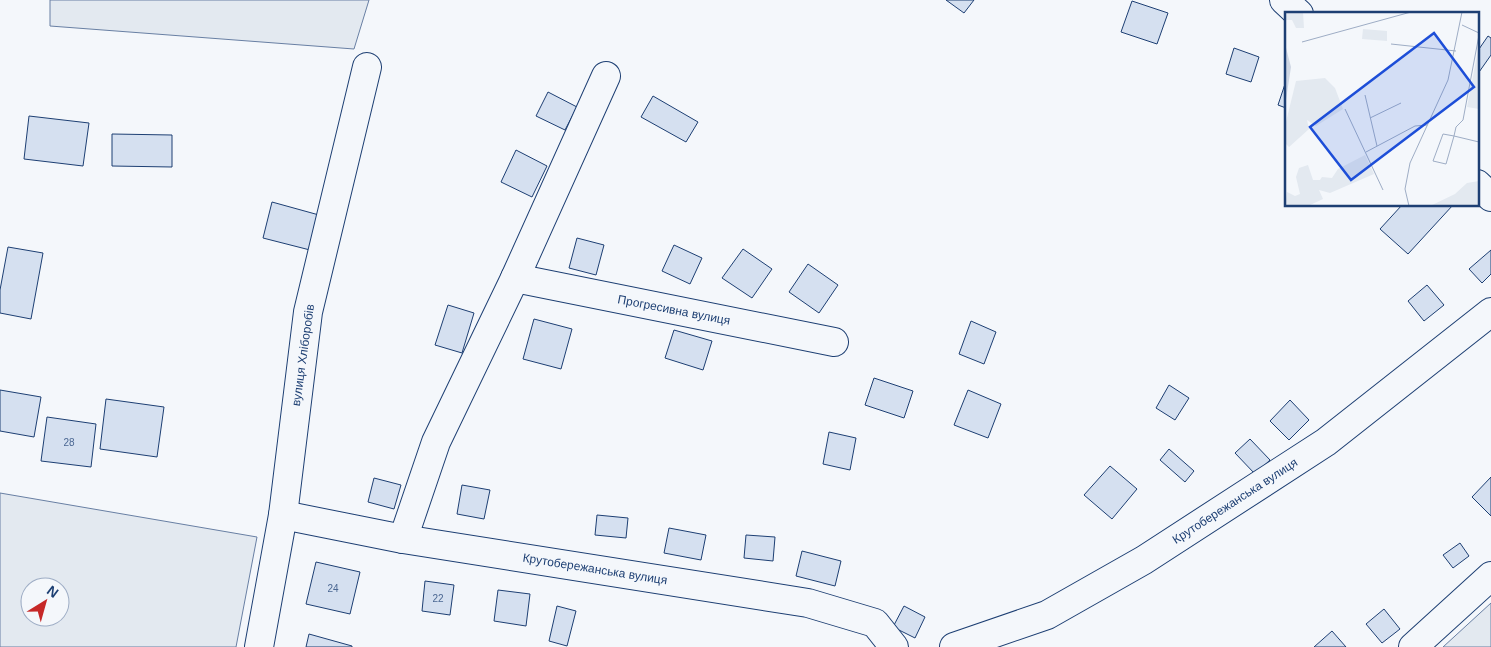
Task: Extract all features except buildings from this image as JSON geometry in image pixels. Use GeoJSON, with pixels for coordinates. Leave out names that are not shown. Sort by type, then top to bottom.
{"type":"FeatureCollection","features":[{"type":"Feature","properties":{"kind":"street"},"geometry":{"type":"LineString","coordinates":[[1284,0],[1296,12]]}},
{"type":"Feature","properties":{"kind":"street","name":"вулиця Хліборобів"},"geometry":{"type":"LineString","coordinates":[[259,647],[283,515],[308,312],[367,67]]}},
{"type":"Feature","properties":{"kind":"street"},"geometry":{"type":"LineString","coordinates":[[403,539],[436,442],[515,278],[606,76]]}},
{"type":"Feature","properties":{"kind":"street"},"geometry":{"type":"LineString","coordinates":[[1478,185],[1491,197]]}},
{"type":"Feature","properties":{"kind":"street","name":"Прогресивна вулиця"},"geometry":{"type":"LineString","coordinates":[[515,278],[834,342]]}},
{"type":"Feature","properties":{"kind":"street","name":"Крутобережанська вулиця"},"geometry":{"type":"LineString","coordinates":[[954,647],[1047,614],[1144,560],[1326,442],[1491,312]]}},
{"type":"Feature","properties":{"kind":"street","name":"Крутобережанська вулиця"},"geometry":{"type":"LineString","coordinates":[[283,515],[403,539],[808,603],[875,624],[894,647]]}},
{"type":"Feature","properties":{"kind":"street"},"geometry":{"type":"LineString","coordinates":[[1413,647],[1491,576]]}},
{"type":"Feature","properties":{"kind":"shaded area"},"geometry":{"type":"Polygon","coordinates":[[[50,0],[369,0],[354,49],[50,26],[50,0]]]}},
{"type":"Feature","properties":{"kind":"shaded area"},"geometry":{"type":"Polygon","coordinates":[[[0,493],[257,537],[236,647],[0,647],[0,493]]]}},
{"type":"Feature","properties":{"kind":"shaded area"},"geometry":{"type":"Polygon","coordinates":[[[1491,603],[1491,647],[1443,647],[1491,603]]]}}]}
